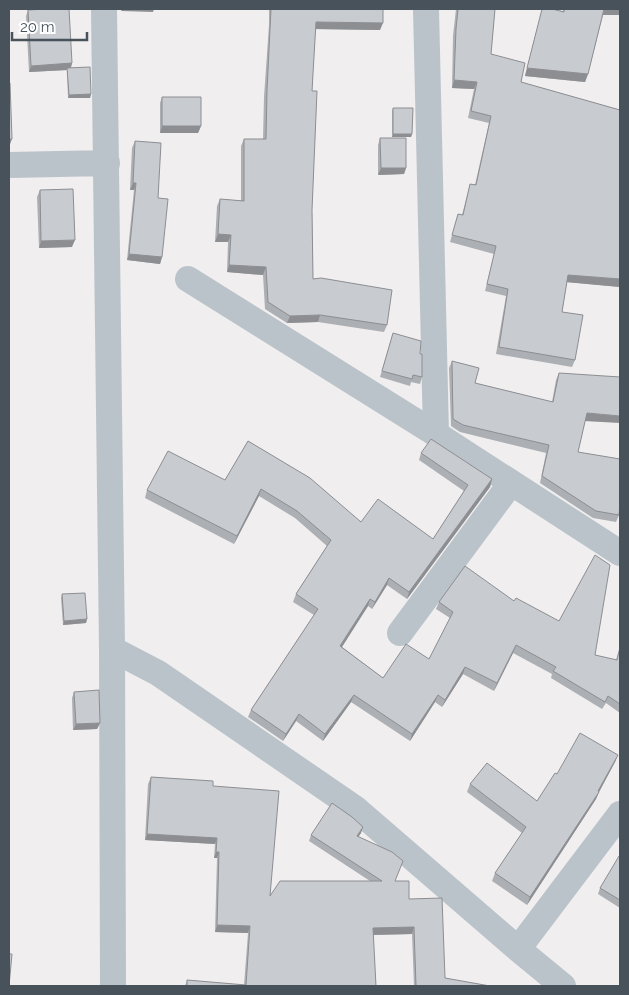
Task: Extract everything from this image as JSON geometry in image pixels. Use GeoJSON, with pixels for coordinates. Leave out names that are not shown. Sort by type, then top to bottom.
{"type":"FeatureCollection","features":[{"type":"Feature","properties":{"kind":"street"},"geometry":{"type":"LineString","coordinates":[[104,9],[112,650],[113,986]]}},
{"type":"Feature","properties":{"kind":"street"},"geometry":{"type":"LineString","coordinates":[[426,9],[436,434]]}},
{"type":"Feature","properties":{"kind":"street"},"geometry":{"type":"LineString","coordinates":[[9,165],[107,163]]}},
{"type":"Feature","properties":{"kind":"street"},"geometry":{"type":"LineString","coordinates":[[188,279],[436,434],[620,553]]}},
{"type":"Feature","properties":{"kind":"street"},"geometry":{"type":"LineString","coordinates":[[400,633],[511,483]]}},
{"type":"Feature","properties":{"kind":"street"},"geometry":{"type":"LineString","coordinates":[[112,650],[158,673],[356,809],[518,950],[564,986]]}},
{"type":"Feature","properties":{"kind":"street"},"geometry":{"type":"LineString","coordinates":[[518,950],[620,814]]}},
{"type":"Feature","properties":{"kind":"building"},"geometry":{"type":"Polygon","coordinates":[[[69,9],[72,63],[31,66],[28,10],[69,9]]]}},
{"type":"Feature","properties":{"kind":"building"},"geometry":{"type":"Polygon","coordinates":[[[271,9],[383,9],[383,23],[316,22],[312,91],[317,91],[312,210],[313,279],[321,278],[392,290],[387,325],[320,315],[290,316],[268,302],[266,267],[229,265],[231,235],[218,234],[220,199],[244,201],[244,139],[266,139],[271,9]]]}},
{"type":"Feature","properties":{"kind":"building"},"geometry":{"type":"Polygon","coordinates":[[[458,9],[495,9],[491,54],[525,63],[521,82],[620,110],[620,279],[568,275],[562,312],[583,315],[575,360],[499,347],[508,289],[487,284],[496,246],[452,235],[458,214],[463,215],[470,184],[476,185],[491,116],[471,111],[477,82],[454,80],[458,9]]]}},
{"type":"Feature","properties":{"kind":"building"},"geometry":{"type":"Polygon","coordinates":[[[542,9],[564,12],[564,9],[604,9],[588,74],[527,68],[542,9]]]}},
{"type":"Feature","properties":{"kind":"building"},"geometry":{"type":"Polygon","coordinates":[[[90,67],[91,94],[69,95],[67,68],[90,67]]]}},
{"type":"Feature","properties":{"kind":"building"},"geometry":{"type":"Polygon","coordinates":[[[10,83],[12,139],[9,139],[10,83]]]}},
{"type":"Feature","properties":{"kind":"building"},"geometry":{"type":"Polygon","coordinates":[[[162,97],[201,97],[201,126],[162,126],[162,97]]]}},
{"type":"Feature","properties":{"kind":"building"},"geometry":{"type":"Polygon","coordinates":[[[393,108],[413,108],[412,134],[393,134],[393,108]]]}},
{"type":"Feature","properties":{"kind":"building"},"geometry":{"type":"Polygon","coordinates":[[[380,138],[406,138],[406,168],[381,168],[380,138]]]}},
{"type":"Feature","properties":{"kind":"building"},"geometry":{"type":"Polygon","coordinates":[[[135,141],[161,143],[158,198],[168,199],[162,257],[129,254],[136,183],[133,183],[135,141]]]}},
{"type":"Feature","properties":{"kind":"building"},"geometry":{"type":"Polygon","coordinates":[[[73,189],[75,240],[41,241],[40,190],[73,189]]]}},
{"type":"Feature","properties":{"kind":"building"},"geometry":{"type":"Polygon","coordinates":[[[393,333],[421,341],[422,377],[413,375],[412,379],[382,371],[393,333]]]}},
{"type":"Feature","properties":{"kind":"building"},"geometry":{"type":"Polygon","coordinates":[[[452,361],[479,368],[475,383],[553,402],[559,373],[620,377],[620,416],[587,413],[578,452],[620,459],[619,515],[596,511],[542,476],[549,445],[463,425],[453,419],[452,361]]]}},
{"type":"Feature","properties":{"kind":"building"},"geometry":{"type":"Polygon","coordinates":[[[431,439],[492,479],[409,592],[389,578],[375,602],[370,599],[340,646],[383,678],[406,644],[429,659],[453,612],[439,602],[465,566],[514,601],[516,598],[559,621],[595,555],[610,565],[595,655],[617,660],[620,648],[620,704],[608,696],[605,702],[553,671],[556,667],[516,645],[497,683],[465,667],[445,700],[438,695],[412,734],[354,695],[325,734],[299,714],[286,734],[251,710],[318,609],[296,594],[331,540],[297,511],[261,489],[237,536],[147,490],[168,451],[225,480],[248,441],[310,478],[361,522],[378,499],[433,539],[468,485],[421,453],[431,439]]]}},
{"type":"Feature","properties":{"kind":"building"},"geometry":{"type":"Polygon","coordinates":[[[85,593],[87,619],[64,621],[62,594],[85,593]]]}},
{"type":"Feature","properties":{"kind":"building"},"geometry":{"type":"Polygon","coordinates":[[[99,690],[100,723],[76,724],[74,692],[99,690]]]}},
{"type":"Feature","properties":{"kind":"building"},"geometry":{"type":"Polygon","coordinates":[[[580,733],[618,755],[599,792],[530,897],[495,873],[526,827],[470,784],[487,763],[537,801],[555,773],[557,774],[580,733]]]}},
{"type":"Feature","properties":{"kind":"building"},"geometry":{"type":"Polygon","coordinates":[[[151,777],[213,781],[213,786],[279,791],[270,896],[280,881],[382,881],[311,835],[332,803],[363,827],[357,836],[392,852],[403,861],[395,881],[409,881],[409,899],[442,898],[445,978],[490,986],[416,986],[414,927],[373,928],[376,986],[187,986],[187,980],[246,985],[250,926],[217,925],[219,852],[216,852],[217,838],[147,834],[151,777]]]}},
{"type":"Feature","properties":{"kind":"building"},"geometry":{"type":"Polygon","coordinates":[[[620,857],[620,900],[600,888],[620,857]]]}},
{"type":"Feature","properties":{"kind":"building"},"geometry":{"type":"Polygon","coordinates":[[[9,954],[12,954],[9,986],[9,954]]]}}]}
